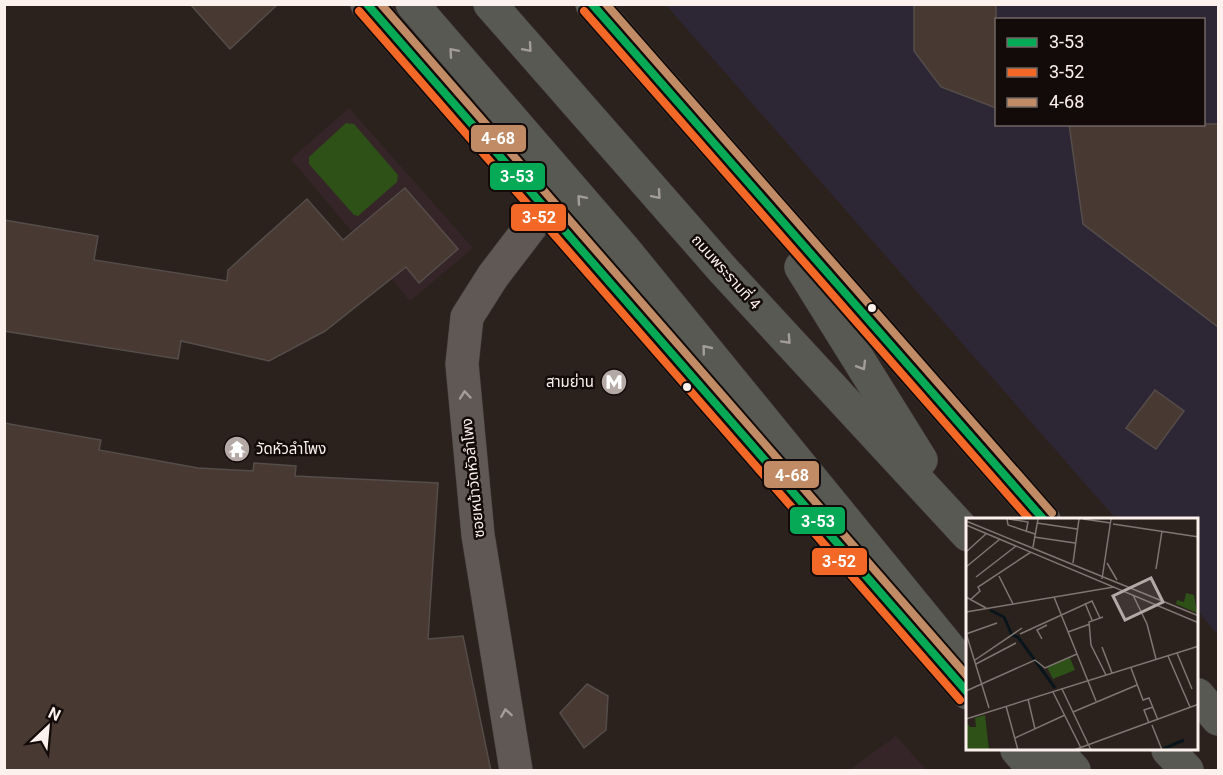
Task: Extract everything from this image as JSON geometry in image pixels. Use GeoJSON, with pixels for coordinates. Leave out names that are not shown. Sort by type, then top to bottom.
{"type":"FeatureCollection","features":[{"type":"Feature","properties":{"kind":"main road"},"geometry":{"type":"LineString","coordinates":[[367,4],[966,691]]}},
{"type":"Feature","properties":{"kind":"main road"},"geometry":{"type":"LineString","coordinates":[[412,4],[623,248],[966,669]]}},
{"type":"Feature","properties":{"kind":"main road","name":"ถนนพระรามที่ 4"},"geometry":{"type":"LineString","coordinates":[[489,4],[723,271],[966,532]]}},
{"type":"Feature","properties":{"kind":"main road"},"geometry":{"type":"LineString","coordinates":[[592,4],[1042,518]]}},
{"type":"Feature","properties":{"kind":"main road"},"geometry":{"type":"LineString","coordinates":[[755,191],[903,433],[966,526]]}},
{"type":"Feature","properties":{"kind":"main road"},"geometry":{"type":"LineString","coordinates":[[629,305],[854,529],[966,648]]}},
{"type":"Feature","properties":{"kind":"main road"},"geometry":{"type":"LineString","coordinates":[[1199,697],[1218,719]]}},
{"type":"Feature","properties":{"kind":"main road"},"geometry":{"type":"LineString","coordinates":[[1018,751],[1035,771]]}},
{"type":"Feature","properties":{"kind":"main road"},"geometry":{"type":"LineString","coordinates":[[1031,751],[1047,771]]}},
{"type":"Feature","properties":{"kind":"main road"},"geometry":{"type":"LineString","coordinates":[[1057,751],[1074,771]]}},
{"type":"Feature","properties":{"kind":"main road"},"geometry":{"type":"LineString","coordinates":[[1144,751],[1160,771]]}},
{"type":"Feature","properties":{"kind":"main road"},"geometry":{"type":"LineString","coordinates":[[1169,751],[1187,771]]}},
{"type":"Feature","properties":{"kind":"street","name":"ซอยหน้าวัดหัวลำโพง"},"geometry":{"type":"LineString","coordinates":[[516,771],[478,535],[462,364],[467,317],[544,207]]}},
{"type":"Feature","properties":{"kind":"shaded area"},"geometry":{"type":"Polygon","coordinates":[[[666,5],[1218,5],[1218,635],[1199,612],[1199,518],[1115,518],[666,5]]]}},
{"type":"Feature","properties":{"kind":"shaded area"},"geometry":{"type":"Polygon","coordinates":[[[349,108],[473,248],[410,301],[291,159],[349,108]]]}},
{"type":"Feature","properties":{"kind":"shaded area"},"geometry":{"type":"Polygon","coordinates":[[[896,736],[926,770],[849,770],[896,736]]]}},
{"type":"Feature","properties":{"kind":"green space"},"geometry":{"type":"Polygon","coordinates":[[[346,123],[354,124],[398,175],[397,182],[358,216],[354,215],[309,164],[309,157],[346,123]]]}},
{"type":"Feature","properties":{"kind":"building"},"geometry":{"type":"Polygon","coordinates":[[[190,4],[278,4],[230,49],[190,4]]]}},
{"type":"Feature","properties":{"kind":"building"},"geometry":{"type":"Polygon","coordinates":[[[914,4],[996,4],[995,108],[941,87],[914,51],[914,4]]]}},
{"type":"Feature","properties":{"kind":"building"},"geometry":{"type":"Polygon","coordinates":[[[1205,124],[1218,124],[1218,327],[1083,224],[1069,126],[1205,126],[1205,124]]]}},
{"type":"Feature","properties":{"kind":"building"},"geometry":{"type":"Polygon","coordinates":[[[405,188],[458,249],[419,283],[406,267],[325,331],[269,361],[181,341],[178,359],[4,331],[4,220],[98,236],[94,260],[227,281],[228,270],[307,199],[343,240],[405,188]]]}},
{"type":"Feature","properties":{"kind":"building"},"geometry":{"type":"Polygon","coordinates":[[[1155,390],[1184,411],[1156,449],[1126,428],[1155,390]]]}},
{"type":"Feature","properties":{"kind":"building"},"geometry":{"type":"Polygon","coordinates":[[[4,423],[101,440],[99,450],[198,468],[253,471],[254,463],[296,466],[295,476],[438,483],[428,639],[463,636],[491,771],[4,771],[4,423]]]}},
{"type":"Feature","properties":{"kind":"building"},"geometry":{"type":"Polygon","coordinates":[[[587,684],[608,696],[606,730],[584,748],[560,713],[587,684]]]}},
{"type":"Feature","properties":{"kind":"transit line","name":"3-53"},"geometry":{"type":"LineString","coordinates":[[367,4],[966,691]]}},
{"type":"Feature","properties":{"kind":"transit line","name":"4-68"},"geometry":{"type":"LineString","coordinates":[[381,4],[966,675]]}},
{"type":"Feature","properties":{"kind":"transit line","name":"3-53"},"geometry":{"type":"LineString","coordinates":[[592,4],[1042,518]]}},
{"type":"Feature","properties":{"kind":"transit line","name":"4-68"},"geometry":{"type":"LineString","coordinates":[[606,4],[1052,513]]}},
{"type":"Feature","properties":{"kind":"transit line","name":"3-52"},"geometry":{"type":"LineString","coordinates":[[359,11],[960,700]]}},
{"type":"Feature","properties":{"kind":"transit line","name":"3-52"},"geometry":{"type":"LineString","coordinates":[[584,11],[1028,518]]}},
{"type":"Feature","properties":{"kind":"place","name":"สามย่าน"},"geometry":{"type":"Point","coordinates":[614,382]}},
{"type":"Feature","properties":{"kind":"place","name":"วัดหัวลำโพง"},"geometry":{"type":"Point","coordinates":[237,449]}}]}
